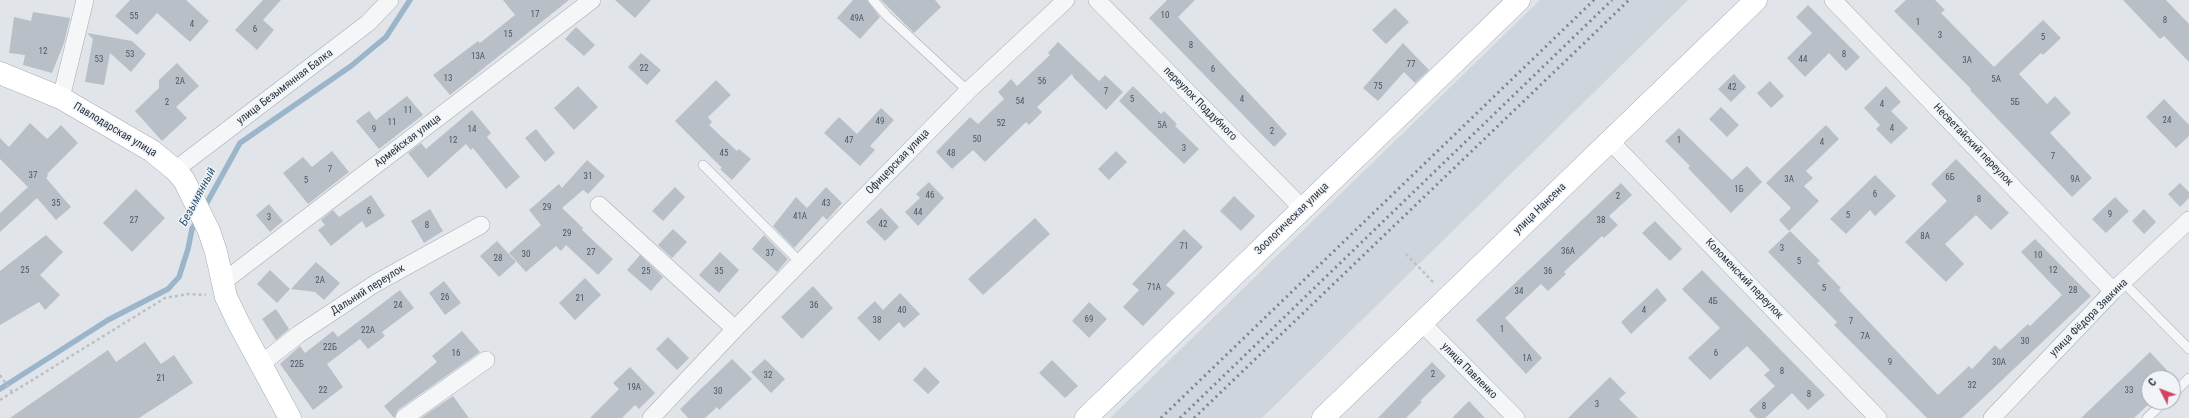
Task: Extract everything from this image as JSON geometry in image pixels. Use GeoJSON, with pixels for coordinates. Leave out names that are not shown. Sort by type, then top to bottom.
{"type":"FeatureCollection","features":[{"type":"Feature","properties":{"kind":"main road","name":"Зоологическая улица"},"geometry":{"type":"LineString","coordinates":[[1086,418],[1519,0]]}},
{"type":"Feature","properties":{"kind":"main road","name":"улица Нансена"},"geometry":{"type":"LineString","coordinates":[[1324,418],[1423,324],[1756,0]]}},
{"type":"Feature","properties":{"kind":"main road","name":"Павлодарская улица"},"geometry":{"type":"LineString","coordinates":[[0,73],[61,98],[152,151],[179,175]]}},
{"type":"Feature","properties":{"kind":"main road"},"geometry":{"type":"LineString","coordinates":[[179,175],[199,208],[216,252],[225,289],[261,364],[290,418]]}},
{"type":"Feature","properties":{"kind":"street","name":"Павлодарская улица"},"geometry":{"type":"LineString","coordinates":[[61,98],[85,0]]}},
{"type":"Feature","properties":{"kind":"street","name":"улица Безымянная Балка"},"geometry":{"type":"LineString","coordinates":[[179,175],[368,23],[390,0]]}},
{"type":"Feature","properties":{"kind":"street","name":"Армейская улица"},"geometry":{"type":"LineString","coordinates":[[225,289],[592,0]]}},
{"type":"Feature","properties":{"kind":"street","name":"Офицерская улица"},"geometry":{"type":"LineString","coordinates":[[651,418],[734,329],[968,91],[1066,0]]}},
{"type":"Feature","properties":{"kind":"street","name":"переулок Поддубного"},"geometry":{"type":"LineString","coordinates":[[1096,0],[1303,209]]}},
{"type":"Feature","properties":{"kind":"street","name":"Несветайский переулок"},"geometry":{"type":"LineString","coordinates":[[1833,0],[2119,287]]}},
{"type":"Feature","properties":{"kind":"street","name":"Коломенский переулок"},"geometry":{"type":"LineString","coordinates":[[1610,141],[1878,418]]}},
{"type":"Feature","properties":{"kind":"street"},"geometry":{"type":"LineString","coordinates":[[599,205],[734,329]]}},
{"type":"Feature","properties":{"kind":"street","name":"улица Фёдора Зявкина"},"geometry":{"type":"LineString","coordinates":[[1992,418],[2119,287],[2189,220]]}},
{"type":"Feature","properties":{"kind":"street","name":"Дальний переулок"},"geometry":{"type":"LineString","coordinates":[[261,364],[299,334],[376,283],[481,225]]}},
{"type":"Feature","properties":{"kind":"street","name":"улица Павленко"},"geometry":{"type":"LineString","coordinates":[[1423,324],[1516,418]]}},
{"type":"Feature","properties":{"kind":"street"},"geometry":{"type":"LineString","coordinates":[[404,418],[486,360]]}},
{"type":"Feature","properties":{"kind":"lane"},"geometry":{"type":"LineString","coordinates":[[873,0],[887,16],[968,91]]}},
{"type":"Feature","properties":{"kind":"lane"},"geometry":{"type":"LineString","coordinates":[[704,165],[800,262]]}},
{"type":"Feature","properties":{"kind":"lane"},"geometry":{"type":"LineString","coordinates":[[2119,287],[2189,349]]}},
{"type":"Feature","properties":{"kind":"lane"},"geometry":{"type":"LineString","coordinates":[[2181,386],[2189,378]]}},
{"type":"Feature","properties":{"kind":"lane"},"geometry":{"type":"LineString","coordinates":[[2148,418],[2156,410]]}},
{"type":"Feature","properties":{"kind":"path"},"geometry":{"type":"LineString","coordinates":[[1406,254],[1422,271]]}},
{"type":"Feature","properties":{"kind":"path"},"geometry":{"type":"LineString","coordinates":[[0,400],[165,298],[225,289]]}},
{"type":"Feature","properties":{"kind":"path"},"geometry":{"type":"LineString","coordinates":[[0,375],[12,392]]}},
{"type":"Feature","properties":{"kind":"shaded area"},"geometry":{"type":"Polygon","coordinates":[[[1540,0],[1688,0],[1262,418],[1110,418],[1540,0]]]}},
{"type":"Feature","properties":{"kind":"building"},"geometry":{"type":"Polygon","coordinates":[[[130,0],[186,0],[209,21],[190,42],[157,13],[137,35],[115,16],[130,0]]]}},
{"type":"Feature","properties":{"kind":"building"},"geometry":{"type":"Polygon","coordinates":[[[263,0],[281,0],[263,20],[274,30],[257,50],[235,30],[263,0]]]}},
{"type":"Feature","properties":{"kind":"building"},"geometry":{"type":"Polygon","coordinates":[[[503,0],[569,0],[450,95],[433,75],[478,41],[480,43],[515,15],[503,0]]]}},
{"type":"Feature","properties":{"kind":"building"},"geometry":{"type":"Polygon","coordinates":[[[615,0],[651,0],[635,18],[615,0]]]}},
{"type":"Feature","properties":{"kind":"building"},"geometry":{"type":"Polygon","coordinates":[[[853,0],[867,0],[880,17],[860,39],[837,18],[853,0]]]}},
{"type":"Feature","properties":{"kind":"building"},"geometry":{"type":"Polygon","coordinates":[[[881,0],[935,0],[941,7],[914,33],[881,0]]]}},
{"type":"Feature","properties":{"kind":"building"},"geometry":{"type":"Polygon","coordinates":[[[1167,0],[1195,0],[1178,17],[1287,134],[1274,147],[1149,18],[1167,0]]]}},
{"type":"Feature","properties":{"kind":"building"},"geometry":{"type":"Polygon","coordinates":[[[1906,0],[1935,0],[1945,10],[1941,13],[1994,67],[2043,20],[2061,38],[2043,55],[2041,53],[2019,74],[2047,104],[2055,96],[2071,113],[2050,133],[2092,178],[2072,197],[1970,90],[1971,89],[1894,11],[1906,0]]]}},
{"type":"Feature","properties":{"kind":"building"},"geometry":{"type":"Polygon","coordinates":[[[2123,0],[2166,0],[2189,24],[2189,62],[2164,36],[2160,39],[2123,0]]]}},
{"type":"Feature","properties":{"kind":"building"},"geometry":{"type":"Polygon","coordinates":[[[1808,5],[1860,57],[1846,71],[1829,53],[1805,77],[1787,58],[1812,33],[1796,17],[1808,5]]]}},
{"type":"Feature","properties":{"kind":"building"},"geometry":{"type":"Polygon","coordinates":[[[1395,8],[1409,22],[1386,44],[1372,30],[1395,8]]]}},
{"type":"Feature","properties":{"kind":"building"},"geometry":{"type":"Polygon","coordinates":[[[33,12],[70,18],[64,43],[52,73],[23,65],[25,55],[9,53],[14,17],[31,21],[33,12]]]}},
{"type":"Feature","properties":{"kind":"building"},"geometry":{"type":"Polygon","coordinates":[[[576,27],[595,45],[584,56],[565,39],[576,27]]]}},
{"type":"Feature","properties":{"kind":"building"},"geometry":{"type":"Polygon","coordinates":[[[87,33],[132,41],[146,54],[131,72],[110,53],[104,85],[85,82],[93,39],[87,33]]]}},
{"type":"Feature","properties":{"kind":"building"},"geometry":{"type":"Polygon","coordinates":[[[1058,42],[1099,81],[1105,75],[1123,92],[1106,110],[1074,78],[1072,74],[1037,107],[1042,112],[1029,125],[1026,122],[985,162],[973,150],[952,169],[936,152],[970,117],[978,124],[1004,99],[998,92],[1011,79],[1017,86],[1050,55],[1048,53],[1058,42]]]}},
{"type":"Feature","properties":{"kind":"building"},"geometry":{"type":"Polygon","coordinates":[[[1403,43],[1429,70],[1415,83],[1404,72],[1378,101],[1363,88],[1403,43]]]}},
{"type":"Feature","properties":{"kind":"building"},"geometry":{"type":"Polygon","coordinates":[[[641,53],[661,70],[647,85],[628,67],[641,53]]]}},
{"type":"Feature","properties":{"kind":"building"},"geometry":{"type":"Polygon","coordinates":[[[177,63],[199,86],[176,107],[187,118],[162,141],[135,111],[159,88],[159,80],[177,63]]]}},
{"type":"Feature","properties":{"kind":"building"},"geometry":{"type":"Polygon","coordinates":[[[1734,74],[1746,87],[1731,102],[1718,89],[1734,74]]]}},
{"type":"Feature","properties":{"kind":"building"},"geometry":{"type":"Polygon","coordinates":[[[716,80],[731,95],[708,117],[712,122],[709,125],[737,151],[739,149],[751,159],[732,180],[675,121],[716,80]]]}},
{"type":"Feature","properties":{"kind":"building"},"geometry":{"type":"Polygon","coordinates":[[[1770,81],[1784,96],[1771,108],[1757,93],[1770,81]]]}},
{"type":"Feature","properties":{"kind":"building"},"geometry":{"type":"Polygon","coordinates":[[[578,86],[598,107],[574,130],[554,108],[578,86]]]}},
{"type":"Feature","properties":{"kind":"building"},"geometry":{"type":"Polygon","coordinates":[[[1133,86],[1161,114],[1164,111],[1177,124],[1175,126],[1199,149],[1184,164],[1119,101],[1133,86]]]}},
{"type":"Feature","properties":{"kind":"building"},"geometry":{"type":"Polygon","coordinates":[[[1886,86],[1901,102],[1891,111],[1908,128],[1891,144],[1876,129],[1880,125],[1864,108],[1886,86]]]}},
{"type":"Feature","properties":{"kind":"building"},"geometry":{"type":"Polygon","coordinates":[[[407,96],[423,115],[379,149],[356,121],[369,111],[376,120],[407,96]]]}},
{"type":"Feature","properties":{"kind":"building"},"geometry":{"type":"Polygon","coordinates":[[[2164,99],[2189,125],[2189,136],[2176,148],[2146,117],[2164,99]]]}},
{"type":"Feature","properties":{"kind":"building"},"geometry":{"type":"Polygon","coordinates":[[[1721,107],[1739,125],[1727,137],[1709,119],[1721,107]]]}},
{"type":"Feature","properties":{"kind":"building"},"geometry":{"type":"Polygon","coordinates":[[[881,108],[894,120],[870,146],[875,150],[860,166],[824,133],[839,117],[857,134],[881,108]]]}},
{"type":"Feature","properties":{"kind":"building"},"geometry":{"type":"Polygon","coordinates":[[[472,110],[491,133],[487,137],[520,177],[506,189],[473,148],[471,150],[466,144],[428,178],[408,153],[421,143],[426,149],[472,110]]]}},
{"type":"Feature","properties":{"kind":"building"},"geometry":{"type":"Polygon","coordinates":[[[30,123],[47,139],[61,125],[78,143],[47,174],[48,176],[46,178],[71,207],[56,220],[37,198],[0,232],[0,213],[28,187],[0,159],[0,138],[9,147],[30,123]]]}},
{"type":"Feature","properties":{"kind":"building"},"geometry":{"type":"Polygon","coordinates":[[[1826,125],[1839,139],[1806,171],[1813,178],[1804,186],[1819,201],[1789,231],[1779,220],[1791,208],[1766,183],[1826,125]]]}},
{"type":"Feature","properties":{"kind":"building"},"geometry":{"type":"Polygon","coordinates":[[[1679,128],[1732,180],[1747,166],[1762,182],[1731,213],[1688,168],[1690,166],[1665,141],[1679,128]]]}},
{"type":"Feature","properties":{"kind":"building"},"geometry":{"type":"Polygon","coordinates":[[[536,129],[555,153],[545,162],[525,138],[536,129]]]}},
{"type":"Feature","properties":{"kind":"building"},"geometry":{"type":"Polygon","coordinates":[[[332,151],[349,172],[308,204],[283,173],[303,157],[312,167],[332,151]]]}},
{"type":"Feature","properties":{"kind":"building"},"geometry":{"type":"Polygon","coordinates":[[[1116,151],[1127,162],[1109,180],[1098,169],[1116,151]]]}},
{"type":"Feature","properties":{"kind":"building"},"geometry":{"type":"Polygon","coordinates":[[[1956,159],[2009,213],[1991,230],[1976,215],[1945,244],[1964,264],[1946,282],[1905,242],[1947,201],[1931,184],[1956,159]]]}},
{"type":"Feature","properties":{"kind":"building"},"geometry":{"type":"Polygon","coordinates":[[[587,160],[605,176],[588,194],[583,190],[562,208],[583,228],[582,230],[613,259],[598,275],[566,245],[561,251],[556,246],[526,272],[509,253],[541,225],[529,210],[559,184],[562,188],[587,160]]]}},
{"type":"Feature","properties":{"kind":"building"},"geometry":{"type":"Polygon","coordinates":[[[1875,175],[1896,196],[1875,216],[1870,210],[1846,234],[1830,219],[1875,175]]]}},
{"type":"Feature","properties":{"kind":"building"},"geometry":{"type":"Polygon","coordinates":[[[929,182],[944,198],[918,226],[905,212],[920,198],[916,194],[929,182]]]}},
{"type":"Feature","properties":{"kind":"building"},"geometry":{"type":"Polygon","coordinates":[[[1621,183],[1632,195],[1609,216],[1618,225],[1604,238],[1602,236],[1564,272],[1566,274],[1548,291],[1541,284],[1505,318],[1542,358],[1526,374],[1476,320],[1621,183]]]}},
{"type":"Feature","properties":{"kind":"building"},"geometry":{"type":"Polygon","coordinates":[[[2180,183],[2189,192],[2189,198],[2180,207],[2168,194],[2180,183]]]}},
{"type":"Feature","properties":{"kind":"building"},"geometry":{"type":"Polygon","coordinates":[[[675,187],[685,197],[663,221],[652,211],[675,187]]]}},
{"type":"Feature","properties":{"kind":"building"},"geometry":{"type":"Polygon","coordinates":[[[826,187],[842,203],[827,220],[823,216],[794,248],[773,226],[796,197],[807,208],[826,187]]]}},
{"type":"Feature","properties":{"kind":"building"},"geometry":{"type":"Polygon","coordinates":[[[136,189],[165,218],[132,252],[103,223],[136,189]]]}},
{"type":"Feature","properties":{"kind":"building"},"geometry":{"type":"Polygon","coordinates":[[[371,195],[385,216],[366,228],[362,221],[331,246],[318,230],[325,225],[321,220],[333,210],[339,217],[371,195]]]}},
{"type":"Feature","properties":{"kind":"building"},"geometry":{"type":"Polygon","coordinates":[[[1234,196],[1255,216],[1241,231],[1220,211],[1234,196]]]}},
{"type":"Feature","properties":{"kind":"building"},"geometry":{"type":"Polygon","coordinates":[[[2115,197],[2129,211],[2106,233],[2092,219],[2115,197]]]}},
{"type":"Feature","properties":{"kind":"building"},"geometry":{"type":"Polygon","coordinates":[[[269,204],[283,221],[270,232],[256,215],[269,204]]]}},
{"type":"Feature","properties":{"kind":"building"},"geometry":{"type":"Polygon","coordinates":[[[881,208],[899,227],[885,241],[866,222],[881,208]]]}},
{"type":"Feature","properties":{"kind":"building"},"geometry":{"type":"Polygon","coordinates":[[[430,209],[443,231],[424,243],[411,221],[430,209]]]}},
{"type":"Feature","properties":{"kind":"building"},"geometry":{"type":"Polygon","coordinates":[[[2144,209],[2156,222],[2144,234],[2132,221],[2144,209]]]}},
{"type":"Feature","properties":{"kind":"building"},"geometry":{"type":"Polygon","coordinates":[[[1035,218],[1050,234],[983,295],[968,279],[1035,218]]]}},
{"type":"Feature","properties":{"kind":"building"},"geometry":{"type":"Polygon","coordinates":[[[1655,221],[1682,249],[1670,261],[1642,233],[1655,221]]]}},
{"type":"Feature","properties":{"kind":"building"},"geometry":{"type":"Polygon","coordinates":[[[673,229],[687,242],[672,258],[658,245],[673,229]]]}},
{"type":"Feature","properties":{"kind":"building"},"geometry":{"type":"Polygon","coordinates":[[[1184,229],[1203,247],[1166,285],[1175,293],[1143,326],[1123,307],[1139,290],[1132,284],[1184,229]]]}},
{"type":"Feature","properties":{"kind":"building"},"geometry":{"type":"Polygon","coordinates":[[[1790,231],[1820,261],[1817,263],[1841,288],[1839,290],[1938,395],[1969,366],[1972,369],[1995,345],[2000,350],[2028,324],[2030,326],[2062,295],[2021,252],[2035,239],[2091,296],[1962,418],[1927,418],[1834,325],[1837,322],[1768,252],[1790,231]]]}},
{"type":"Feature","properties":{"kind":"building"},"geometry":{"type":"Polygon","coordinates":[[[46,235],[63,252],[40,275],[60,295],[45,310],[39,302],[0,325],[0,271],[46,235]]]}},
{"type":"Feature","properties":{"kind":"building"},"geometry":{"type":"Polygon","coordinates":[[[764,235],[788,259],[777,272],[752,249],[764,235]]]}},
{"type":"Feature","properties":{"kind":"building"},"geometry":{"type":"Polygon","coordinates":[[[497,241],[516,262],[499,277],[480,256],[497,241]]]}},
{"type":"Feature","properties":{"kind":"building"},"geometry":{"type":"Polygon","coordinates":[[[720,252],[739,270],[719,293],[699,275],[720,252]]]}},
{"type":"Feature","properties":{"kind":"building"},"geometry":{"type":"Polygon","coordinates":[[[640,255],[663,277],[651,291],[627,270],[640,255]]]}},
{"type":"Feature","properties":{"kind":"building"},"geometry":{"type":"Polygon","coordinates":[[[316,262],[340,283],[324,300],[315,292],[291,289],[316,262]]]}},
{"type":"Feature","properties":{"kind":"building"},"geometry":{"type":"Polygon","coordinates":[[[270,270],[290,289],[277,303],[257,284],[270,270]]]}},
{"type":"Feature","properties":{"kind":"building"},"geometry":{"type":"Polygon","coordinates":[[[1702,270],[1825,395],[1808,410],[1792,393],[1765,418],[1756,418],[1749,410],[1775,386],[1764,375],[1770,370],[1747,346],[1710,380],[1688,358],[1720,328],[1682,289],[1702,270]]]}},
{"type":"Feature","properties":{"kind":"building"},"geometry":{"type":"Polygon","coordinates":[[[585,278],[601,295],[575,320],[559,303],[585,278]]]}},
{"type":"Feature","properties":{"kind":"building"},"geometry":{"type":"Polygon","coordinates":[[[444,281],[461,303],[445,315],[429,293],[444,281]]]}},
{"type":"Feature","properties":{"kind":"building"},"geometry":{"type":"Polygon","coordinates":[[[813,286],[833,308],[802,339],[781,317],[813,286]]]}},
{"type":"Feature","properties":{"kind":"building"},"geometry":{"type":"Polygon","coordinates":[[[1657,288],[1667,300],[1631,334],[1621,322],[1657,288]]]}},
{"type":"Feature","properties":{"kind":"building"},"geometry":{"type":"Polygon","coordinates":[[[400,290],[414,308],[382,332],[385,336],[368,349],[360,339],[327,364],[343,387],[313,410],[280,364],[300,346],[305,353],[333,331],[338,337],[400,290]]]}},
{"type":"Feature","properties":{"kind":"building"},"geometry":{"type":"Polygon","coordinates":[[[900,293],[920,314],[904,328],[899,322],[879,341],[857,318],[875,301],[883,310],[900,293]]]}},
{"type":"Feature","properties":{"kind":"building"},"geometry":{"type":"Polygon","coordinates":[[[1089,302],[1107,319],[1089,338],[1072,321],[1089,302]]]}},
{"type":"Feature","properties":{"kind":"building"},"geometry":{"type":"Polygon","coordinates":[[[276,309],[289,329],[276,340],[262,319],[276,309]]]}},
{"type":"Feature","properties":{"kind":"building"},"geometry":{"type":"Polygon","coordinates":[[[462,331],[480,352],[398,410],[394,418],[384,406],[437,362],[432,356],[462,331]]]}},
{"type":"Feature","properties":{"kind":"building"},"geometry":{"type":"Polygon","coordinates":[[[668,337],[689,358],[677,370],[656,349],[668,337]]]}},
{"type":"Feature","properties":{"kind":"building"},"geometry":{"type":"Polygon","coordinates":[[[145,342],[161,364],[174,355],[193,383],[139,418],[10,418],[108,350],[116,362],[145,342]]]}},
{"type":"Feature","properties":{"kind":"building"},"geometry":{"type":"Polygon","coordinates":[[[2150,352],[2167,370],[2141,370],[2141,410],[2142,410],[2134,418],[2081,418],[2150,352]]]}},
{"type":"Feature","properties":{"kind":"building"},"geometry":{"type":"Polygon","coordinates":[[[732,359],[752,379],[719,410],[717,407],[705,418],[688,418],[680,409],[732,359]]]}},
{"type":"Feature","properties":{"kind":"building"},"geometry":{"type":"Polygon","coordinates":[[[765,359],[785,379],[771,393],[751,372],[765,359]]]}},
{"type":"Feature","properties":{"kind":"building"},"geometry":{"type":"Polygon","coordinates":[[[1052,360],[1078,386],[1065,398],[1039,373],[1052,360]]]}},
{"type":"Feature","properties":{"kind":"building"},"geometry":{"type":"Polygon","coordinates":[[[1432,362],[1446,376],[1420,401],[1422,402],[1406,418],[1378,418],[1432,362]]]}},
{"type":"Feature","properties":{"kind":"building"},"geometry":{"type":"Polygon","coordinates":[[[630,367],[655,393],[639,409],[635,405],[622,418],[590,418],[619,389],[613,383],[630,367]]]}},
{"type":"Feature","properties":{"kind":"building"},"geometry":{"type":"Polygon","coordinates":[[[925,367],[940,382],[928,394],[913,380],[925,367]]]}},
{"type":"Feature","properties":{"kind":"building"},"geometry":{"type":"Polygon","coordinates":[[[1610,377],[1626,393],[1619,399],[1638,418],[1568,418],[1610,377]]]}},
{"type":"Feature","properties":{"kind":"building"},"geometry":{"type":"Polygon","coordinates":[[[453,396],[469,418],[421,418],[453,396]]]}},
{"type":"Feature","properties":{"kind":"building"},"geometry":{"type":"Polygon","coordinates":[[[1469,401],[1485,418],[1452,418],[1469,401]]]}},
{"type":"Feature","properties":{"kind":"waterway","name":"Безымянный"},"geometry":{"type":"LineString","coordinates":[[204,208],[240,143],[351,66],[386,37],[410,0]]}},
{"type":"Feature","properties":{"kind":"waterway","name":"Безымянный"},"geometry":{"type":"LineString","coordinates":[[0,389],[108,320],[168,289],[179,277],[188,249],[192,229],[198,219]]}},
{"type":"Feature","properties":{"kind":"railway"},"geometry":{"type":"LineString","coordinates":[[1161,418],[1594,0]]}},
{"type":"Feature","properties":{"kind":"railway"},"geometry":{"type":"LineString","coordinates":[[1180,418],[1612,0]]}},
{"type":"Feature","properties":{"kind":"railway"},"geometry":{"type":"LineString","coordinates":[[1194,418],[1629,0]]}}]}
